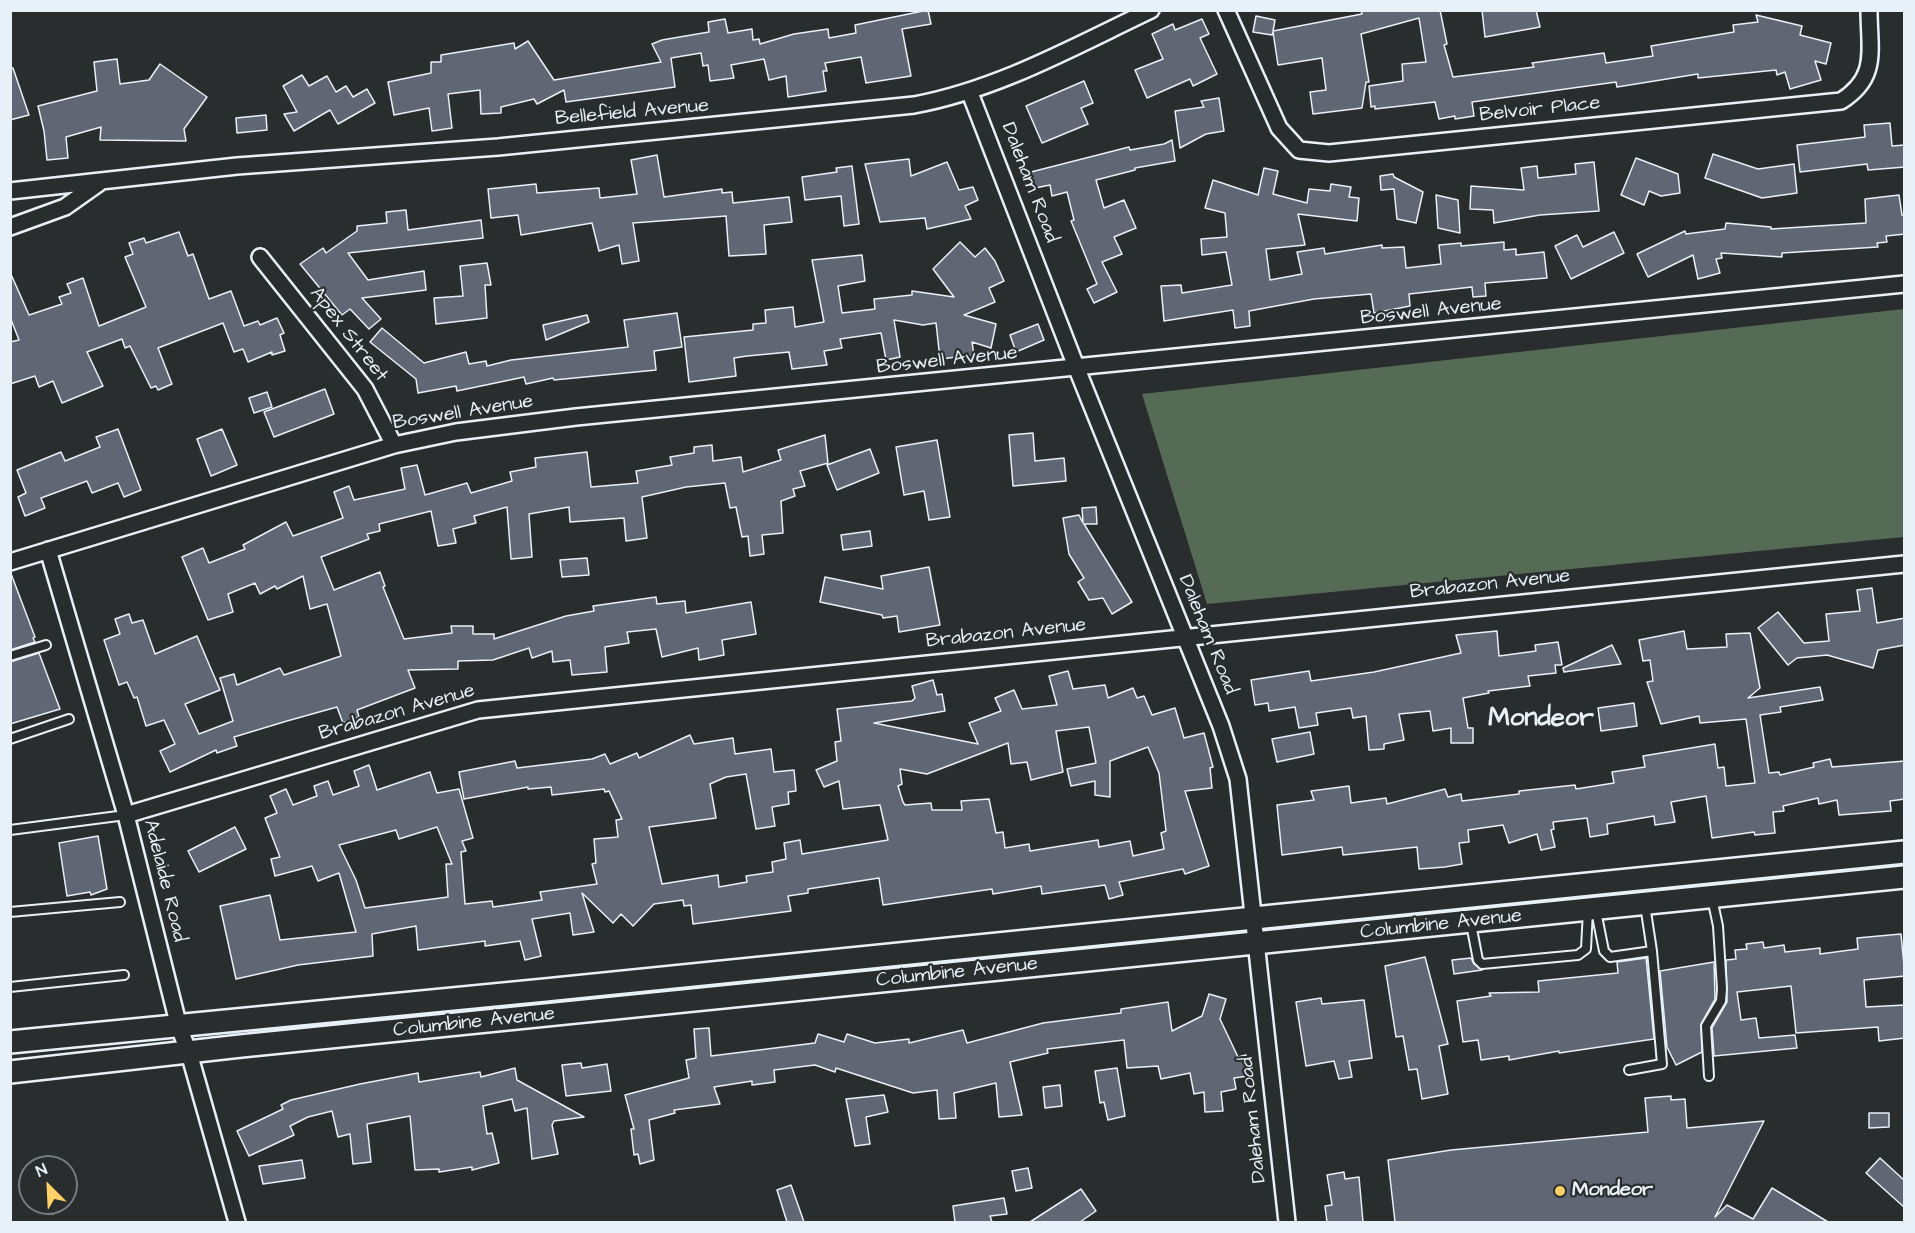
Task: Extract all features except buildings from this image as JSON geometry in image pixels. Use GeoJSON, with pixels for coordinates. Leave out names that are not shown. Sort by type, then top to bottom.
{"type":"FeatureCollection","features":[{"type":"Feature","properties":{"kind":"main road","name":"Columbine Avenue"},"geometry":{"type":"LineString","coordinates":[[10,1042],[179,1027],[1905,852]]}},
{"type":"Feature","properties":{"kind":"main road"},"geometry":{"type":"LineString","coordinates":[[1867,855],[1869,880]]}},
{"type":"Feature","properties":{"kind":"main road","name":"Columbine Avenue"},"geometry":{"type":"LineString","coordinates":[[10,1072],[1905,877]]}},
{"type":"Feature","properties":{"kind":"main road"},"geometry":{"type":"LineString","coordinates":[[1566,887],[1584,910]]}},
{"type":"Feature","properties":{"kind":"main road"},"geometry":{"type":"LineString","coordinates":[[891,954],[893,980]]}},
{"type":"Feature","properties":{"kind":"main road"},"geometry":{"type":"LineString","coordinates":[[545,990],[547,1015]]}},
{"type":"Feature","properties":{"kind":"street","name":"Bellefield Avenue"},"geometry":{"type":"LineString","coordinates":[[10,191],[237,166],[498,147],[914,105],[970,93],[1011,77],[1151,10]]}},
{"type":"Feature","properties":{"kind":"street","name":"Belvoir Place"},"geometry":{"type":"LineString","coordinates":[[1226,10],[1279,128],[1299,150],[1329,153],[1841,101],[1855,92],[1865,80],[1870,58],[1869,10]]}},
{"type":"Feature","properties":{"kind":"street","name":"Daleham Road"},"geometry":{"type":"LineString","coordinates":[[970,93],[1077,369],[1221,726],[1238,779],[1258,943],[1287,1222]]}},
{"type":"Feature","properties":{"kind":"street","name":"Bellefield Avenue"},"geometry":{"type":"LineString","coordinates":[[10,227],[65,207],[99,183]]}},
{"type":"Feature","properties":{"kind":"street","name":"Apex Street"},"geometry":{"type":"LineString","coordinates":[[260,257],[365,389],[394,445]]}},
{"type":"Feature","properties":{"kind":"street","name":"Boswell Avenue"},"geometry":{"type":"LineString","coordinates":[[10,562],[426,437],[526,423],[1905,284]]}},
{"type":"Feature","properties":{"kind":"street","name":"Adelaide Road"},"geometry":{"type":"LineString","coordinates":[[48,550],[126,815],[179,1027],[189,1053],[237,1222]]}},
{"type":"Feature","properties":{"kind":"street","name":"Brabazon Avenue"},"geometry":{"type":"LineString","coordinates":[[126,815],[478,710],[1905,564]]}},
{"type":"Feature","properties":{"kind":"lane"},"geometry":{"type":"LineString","coordinates":[[10,656],[46,645]]}},
{"type":"Feature","properties":{"kind":"lane"},"geometry":{"type":"LineString","coordinates":[[10,739],[69,719]]}},
{"type":"Feature","properties":{"kind":"lane"},"geometry":{"type":"LineString","coordinates":[[10,830],[126,815]]}},
{"type":"Feature","properties":{"kind":"lane"},"geometry":{"type":"LineString","coordinates":[[1709,1076],[1706,1026],[1721,1001],[1722,989],[1718,926],[1712,897]]}},
{"type":"Feature","properties":{"kind":"lane"},"geometry":{"type":"LineString","coordinates":[[10,912],[120,902]]}},
{"type":"Feature","properties":{"kind":"lane"},"geometry":{"type":"LineString","coordinates":[[1629,1070],[1662,1064],[1652,951],[1644,904]]}},
{"type":"Feature","properties":{"kind":"lane"},"geometry":{"type":"LineString","coordinates":[[1470,922],[1478,960],[1482,964],[1510,963],[1582,954],[1588,937],[1584,910]]}},
{"type":"Feature","properties":{"kind":"lane"},"geometry":{"type":"LineString","coordinates":[[1584,910],[1606,956],[1652,951]]}},
{"type":"Feature","properties":{"kind":"lane"},"geometry":{"type":"LineString","coordinates":[[10,987],[124,975]]}},
{"type":"Feature","properties":{"kind":"green space"},"geometry":{"type":"Polygon","coordinates":[[[1904,309],[1904,537],[1207,604],[1142,394],[1904,309]]]}},
{"type":"Feature","properties":{"kind":"place","name":"Mondeor"},"geometry":{"type":"Point","coordinates":[1560,1191]}},
{"type":"Feature","properties":{"kind":"district","name":"Mondeor"},"geometry":{"type":"Point","coordinates":[1541,720]}}]}
